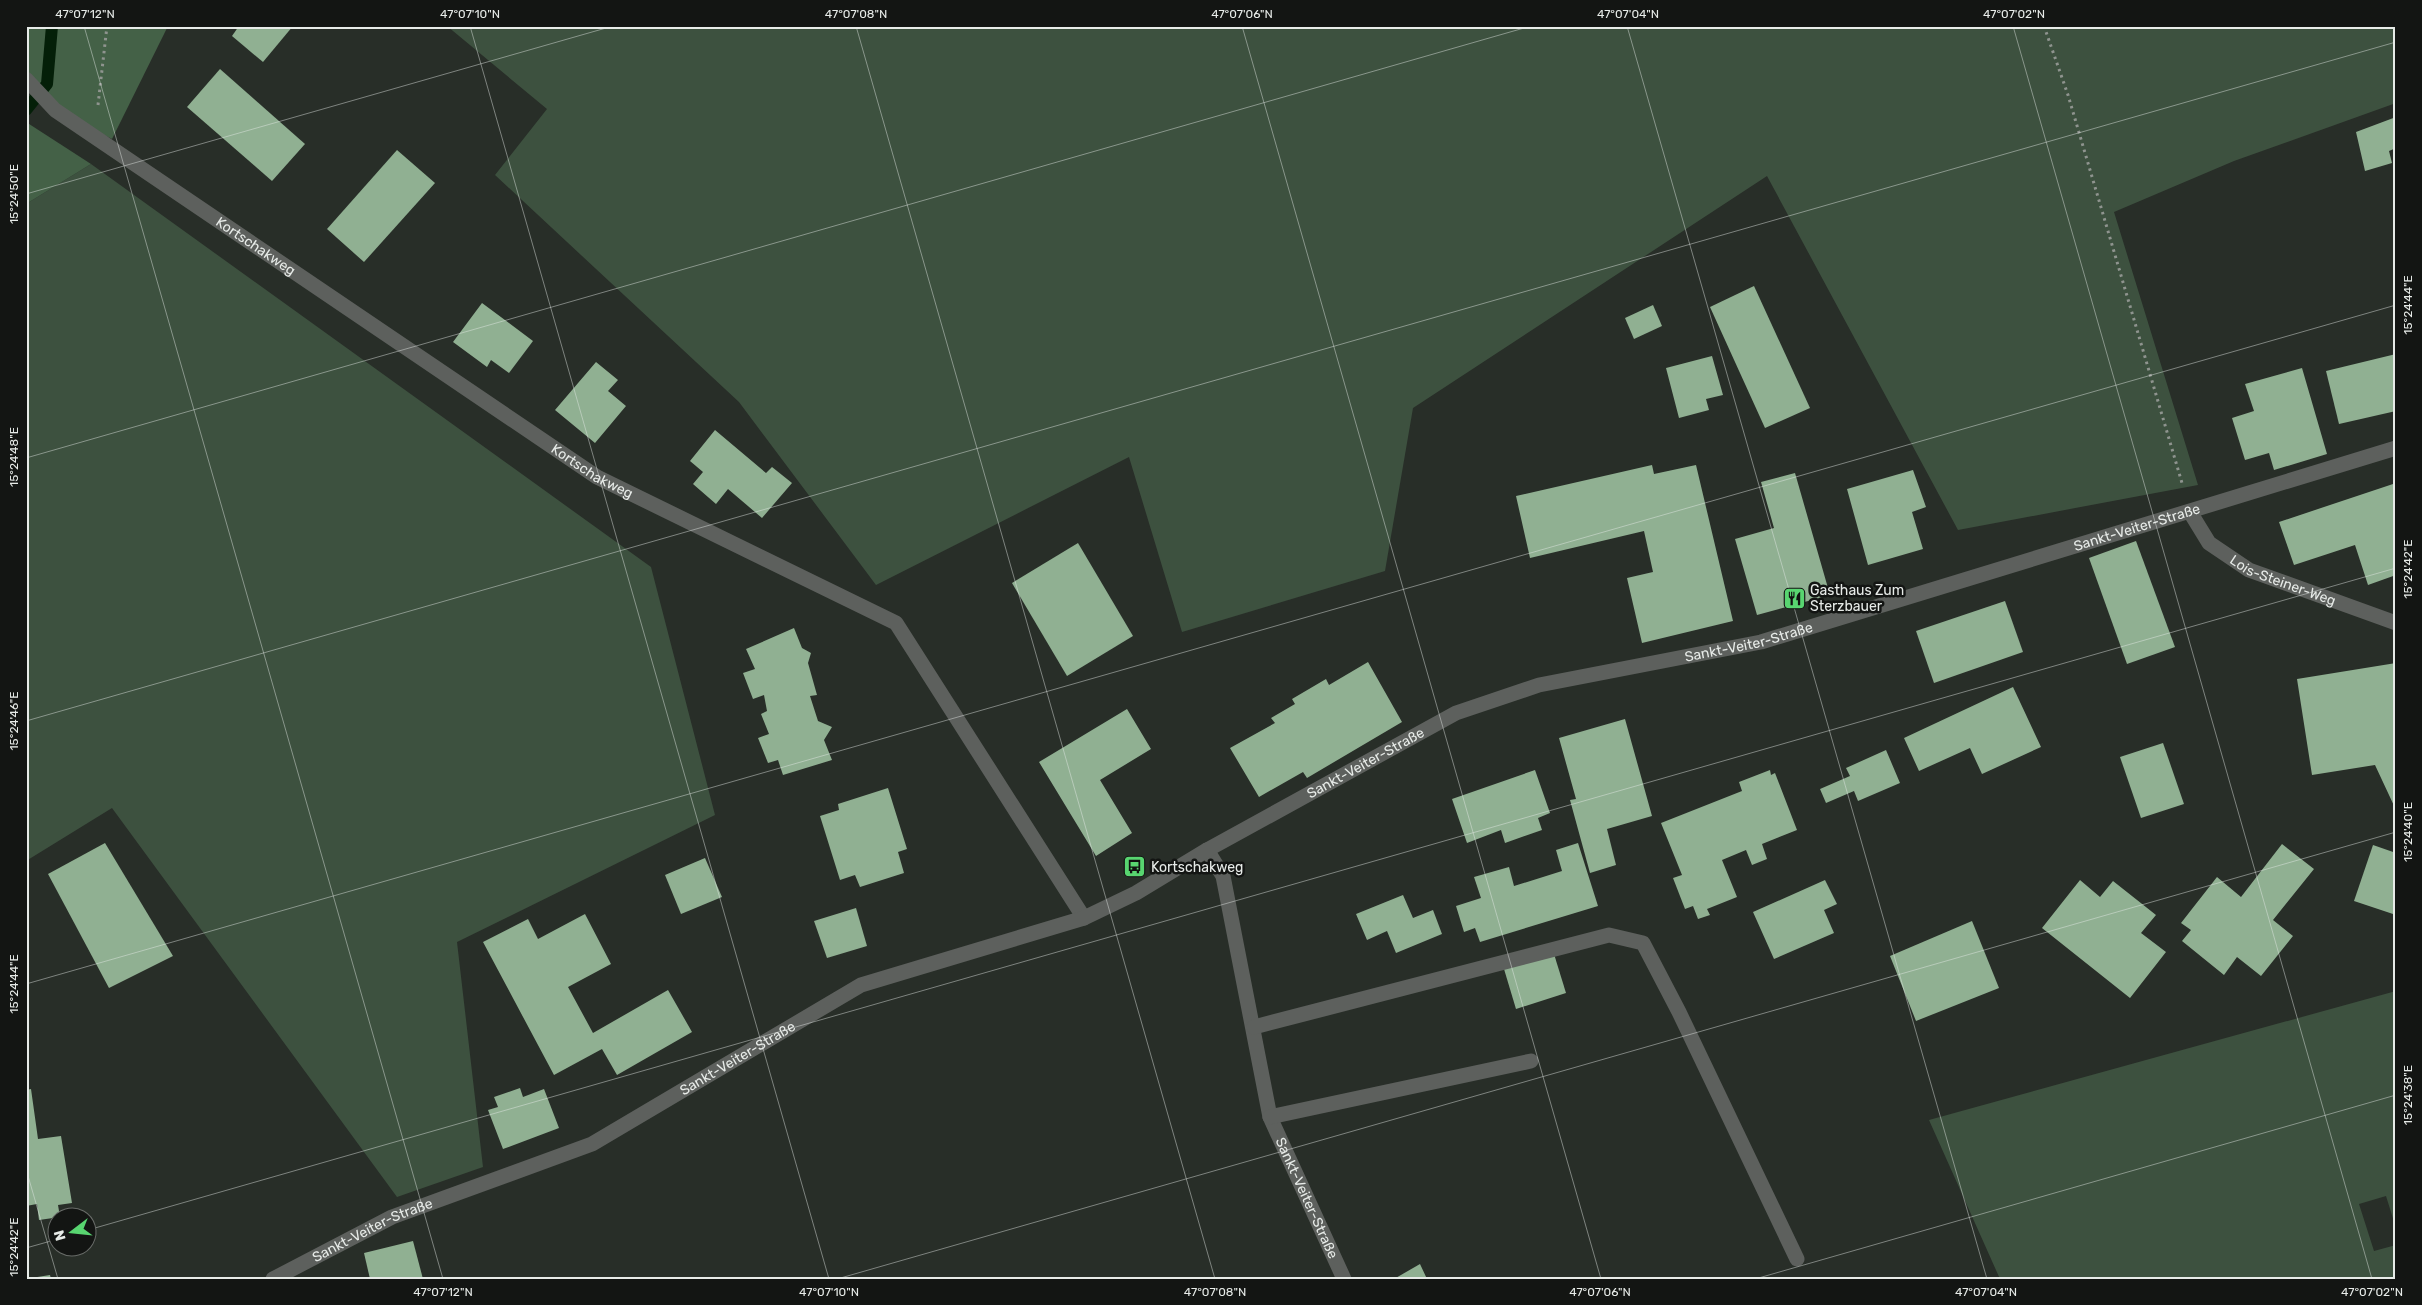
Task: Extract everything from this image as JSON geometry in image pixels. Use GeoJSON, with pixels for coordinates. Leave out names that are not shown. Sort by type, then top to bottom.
{"type":"FeatureCollection","features":[{"type":"Feature","properties":{"kind":"street","name":"Kortschakweg"},"geometry":{"type":"LineString","coordinates":[[26,79],[56,110],[597,477],[896,623],[1084,918]]}},
{"type":"Feature","properties":{"kind":"street","name":"Sankt-Veiter-Straße"},"geometry":{"type":"LineString","coordinates":[[273,1279],[392,1217],[592,1144],[861,984],[1084,918],[1136,893],[1207,850],[1456,713],[1539,685],[1762,642],[2396,448]]}},
{"type":"Feature","properties":{"kind":"street","name":"Lois-Steiner-Weg"},"geometry":{"type":"LineString","coordinates":[[2190,512],[2209,542],[2249,570],[2396,623]]}},
{"type":"Feature","properties":{"kind":"street","name":"Sankt-Veiter-Straße"},"geometry":{"type":"LineString","coordinates":[[1207,850],[1223,876],[1254,1027],[1270,1117],[1344,1279]]}},
{"type":"Feature","properties":{"kind":"street"},"geometry":{"type":"LineString","coordinates":[[1254,1027],[1610,935],[1643,943],[1679,1012],[1797,1259]]}},
{"type":"Feature","properties":{"kind":"street"},"geometry":{"type":"LineString","coordinates":[[1270,1117],[1531,1061]]}},
{"type":"Feature","properties":{"kind":"path"},"geometry":{"type":"LineString","coordinates":[[94,136],[107,26]]}},
{"type":"Feature","properties":{"kind":"path"},"geometry":{"type":"LineString","coordinates":[[2044,26],[2068,95],[2190,512]]}},
{"type":"Feature","properties":{"kind":"green space"},"geometry":{"type":"Polygon","coordinates":[[[26,26],[168,26],[112,139],[55,110],[26,78],[26,26]]]}},
{"type":"Feature","properties":{"kind":"green space"},"geometry":{"type":"Polygon","coordinates":[[[447,26],[2396,26],[2396,103],[2234,161],[2114,212],[2198,485],[1958,530],[1767,176],[1413,408],[1385,571],[1182,632],[1129,457],[876,585],[739,402],[495,175],[547,109],[447,26]]]}},
{"type":"Feature","properties":{"kind":"green space"},"geometry":{"type":"Polygon","coordinates":[[[26,122],[91,164],[26,204],[26,122]]]}},
{"type":"Feature","properties":{"kind":"green space"},"geometry":{"type":"Polygon","coordinates":[[[91,164],[651,567],[715,815],[457,942],[483,1167],[397,1197],[112,808],[26,861],[26,204],[91,164]]]}},
{"type":"Feature","properties":{"kind":"green space"},"geometry":{"type":"Polygon","coordinates":[[[2396,991],[2396,1228],[2386,1196],[2359,1204],[2374,1251],[2396,1245],[2396,1279],[2000,1279],[1929,1120],[2396,991]]]}},
{"type":"Feature","properties":{"kind":"building"},"geometry":{"type":"Polygon","coordinates":[[[239,26],[293,26],[263,62],[232,36],[239,26]]]}},
{"type":"Feature","properties":{"kind":"building"},"geometry":{"type":"Polygon","coordinates":[[[220,69],[305,144],[272,181],[187,107],[220,69]]]}},
{"type":"Feature","properties":{"kind":"building"},"geometry":{"type":"Polygon","coordinates":[[[2396,117],[2396,148],[2389,151],[2392,163],[2365,171],[2356,132],[2396,117]]]}},
{"type":"Feature","properties":{"kind":"building"},"geometry":{"type":"Polygon","coordinates":[[[397,150],[435,183],[364,262],[327,229],[397,150]]]}},
{"type":"Feature","properties":{"kind":"building"},"geometry":{"type":"Polygon","coordinates":[[[1754,286],[1810,408],[1765,428],[1710,307],[1754,286]]]}},
{"type":"Feature","properties":{"kind":"building"},"geometry":{"type":"Polygon","coordinates":[[[482,303],[533,341],[509,373],[491,360],[487,367],[453,342],[482,303]]]}},
{"type":"Feature","properties":{"kind":"building"},"geometry":{"type":"Polygon","coordinates":[[[1653,305],[1662,326],[1634,339],[1625,318],[1653,305]]]}},
{"type":"Feature","properties":{"kind":"building"},"geometry":{"type":"Polygon","coordinates":[[[2396,354],[2396,411],[2339,424],[2326,371],[2396,354]]]}},
{"type":"Feature","properties":{"kind":"building"},"geometry":{"type":"Polygon","coordinates":[[[1712,356],[1723,395],[1706,399],[1709,410],[1679,418],[1666,368],[1712,356]]]}},
{"type":"Feature","properties":{"kind":"building"},"geometry":{"type":"Polygon","coordinates":[[[596,362],[618,380],[608,391],[626,406],[595,443],[555,410],[596,362]]]}},
{"type":"Feature","properties":{"kind":"building"},"geometry":{"type":"Polygon","coordinates":[[[2302,368],[2327,454],[2274,470],[2269,453],[2245,460],[2232,418],[2254,411],[2245,384],[2302,368]]]}},
{"type":"Feature","properties":{"kind":"building"},"geometry":{"type":"Polygon","coordinates":[[[715,430],[766,473],[772,467],[792,483],[762,518],[728,489],[716,504],[693,484],[703,472],[690,461],[715,430]]]}},
{"type":"Feature","properties":{"kind":"building"},"geometry":{"type":"Polygon","coordinates":[[[1652,465],[1654,474],[1696,465],[1733,621],[1642,643],[1627,578],[1653,572],[1644,531],[1530,558],[1516,496],[1652,465]]]}},
{"type":"Feature","properties":{"kind":"building"},"geometry":{"type":"Polygon","coordinates":[[[1913,470],[1926,507],[1912,512],[1923,549],[1868,565],[1847,489],[1913,470]]]}},
{"type":"Feature","properties":{"kind":"building"},"geometry":{"type":"Polygon","coordinates":[[[1795,473],[1830,595],[1757,615],[1735,539],[1774,528],[1761,482],[1795,473]]]}},
{"type":"Feature","properties":{"kind":"building"},"geometry":{"type":"Polygon","coordinates":[[[2396,483],[2396,575],[2368,585],[2355,545],[2294,565],[2279,522],[2396,483]]]}},
{"type":"Feature","properties":{"kind":"building"},"geometry":{"type":"Polygon","coordinates":[[[2136,541],[2175,647],[2127,664],[2089,558],[2136,541]]]}},
{"type":"Feature","properties":{"kind":"building"},"geometry":{"type":"Polygon","coordinates":[[[1078,543],[1133,636],[1067,676],[1012,583],[1078,543]]]}},
{"type":"Feature","properties":{"kind":"building"},"geometry":{"type":"Polygon","coordinates":[[[2005,601],[2023,652],[1934,683],[1916,631],[2005,601]]]}},
{"type":"Feature","properties":{"kind":"building"},"geometry":{"type":"Polygon","coordinates":[[[794,628],[802,648],[811,653],[808,663],[817,695],[810,696],[818,721],[832,727],[824,740],[832,760],[783,775],[778,760],[768,763],[758,738],[769,734],[761,714],[767,711],[764,695],[753,699],[743,673],[755,669],[746,649],[794,628]]]}},
{"type":"Feature","properties":{"kind":"building"},"geometry":{"type":"Polygon","coordinates":[[[1368,662],[1402,722],[1307,778],[1303,772],[1259,797],[1230,748],[1275,723],[1271,718],[1295,704],[1292,699],[1326,679],[1329,685],[1368,662]]]}},
{"type":"Feature","properties":{"kind":"building"},"geometry":{"type":"Polygon","coordinates":[[[2396,663],[2396,810],[2375,765],[2312,775],[2297,679],[2396,663]]]}},
{"type":"Feature","properties":{"kind":"building"},"geometry":{"type":"Polygon","coordinates":[[[2013,687],[2041,747],[1982,774],[1970,748],[1919,771],[1904,738],[2013,687]]]}},
{"type":"Feature","properties":{"kind":"building"},"geometry":{"type":"Polygon","coordinates":[[[1127,709],[1151,749],[1100,780],[1132,833],[1096,856],[1039,762],[1127,709]]]}},
{"type":"Feature","properties":{"kind":"building"},"geometry":{"type":"Polygon","coordinates":[[[1625,719],[1652,816],[1607,829],[1616,865],[1590,873],[1570,800],[1576,799],[1559,738],[1625,719]]]}},
{"type":"Feature","properties":{"kind":"building"},"geometry":{"type":"Polygon","coordinates":[[[2163,743],[2184,804],[2141,818],[2120,757],[2163,743]]]}},
{"type":"Feature","properties":{"kind":"building"},"geometry":{"type":"Polygon","coordinates":[[[1886,750],[1900,783],[1858,801],[1854,791],[1826,803],[1820,789],[1850,776],[1846,768],[1886,750]]]}},
{"type":"Feature","properties":{"kind":"building"},"geometry":{"type":"Polygon","coordinates":[[[1535,770],[1550,813],[1538,818],[1542,830],[1505,843],[1501,830],[1467,843],[1452,799],[1535,770]]]}},
{"type":"Feature","properties":{"kind":"building"},"geometry":{"type":"Polygon","coordinates":[[[1770,770],[1771,775],[1775,773],[1797,830],[1762,844],[1767,859],[1752,865],[1746,850],[1722,860],[1737,897],[1707,909],[1710,915],[1698,919],[1693,906],[1685,909],[1673,878],[1682,875],[1661,823],[1742,791],[1739,782],[1770,770]]]}},
{"type":"Feature","properties":{"kind":"building"},"geometry":{"type":"Polygon","coordinates":[[[888,788],[907,849],[898,852],[904,873],[860,887],[855,875],[840,880],[820,816],[839,810],[838,804],[888,788]]]}},
{"type":"Feature","properties":{"kind":"building"},"geometry":{"type":"Polygon","coordinates":[[[105,843],[173,956],[109,988],[48,874],[105,843]]]}},
{"type":"Feature","properties":{"kind":"building"},"geometry":{"type":"Polygon","coordinates":[[[1578,843],[1598,906],[1480,942],[1475,928],[1464,932],[1456,906],[1481,898],[1474,877],[1509,867],[1514,886],[1562,871],[1556,850],[1578,843]]]}},
{"type":"Feature","properties":{"kind":"building"},"geometry":{"type":"Polygon","coordinates":[[[2282,844],[2314,869],[2273,920],[2293,936],[2261,976],[2237,957],[2224,975],[2182,941],[2191,930],[2181,923],[2217,877],[2241,897],[2282,844]]]}},
{"type":"Feature","properties":{"kind":"building"},"geometry":{"type":"Polygon","coordinates":[[[2373,845],[2396,853],[2396,915],[2354,901],[2373,845]]]}},
{"type":"Feature","properties":{"kind":"building"},"geometry":{"type":"Polygon","coordinates":[[[705,858],[722,897],[681,914],[665,875],[705,858]]]}},
{"type":"Feature","properties":{"kind":"building"},"geometry":{"type":"Polygon","coordinates":[[[1825,880],[1837,904],[1824,910],[1834,933],[1774,959],[1753,912],[1825,880]]]}},
{"type":"Feature","properties":{"kind":"building"},"geometry":{"type":"Polygon","coordinates":[[[2080,880],[2100,897],[2113,881],[2156,915],[2141,933],[2166,952],[2130,998],[2042,928],[2080,880]]]}},
{"type":"Feature","properties":{"kind":"building"},"geometry":{"type":"Polygon","coordinates":[[[1403,895],[1413,918],[1433,910],[1442,934],[1396,953],[1387,931],[1367,940],[1356,914],[1403,895]]]}},
{"type":"Feature","properties":{"kind":"building"},"geometry":{"type":"Polygon","coordinates":[[[856,908],[867,946],[827,958],[814,921],[856,908]]]}},
{"type":"Feature","properties":{"kind":"building"},"geometry":{"type":"Polygon","coordinates":[[[585,914],[611,964],[568,987],[593,1033],[668,990],[692,1032],[617,1075],[602,1049],[554,1075],[483,942],[528,919],[538,939],[585,914]]]}},
{"type":"Feature","properties":{"kind":"building"},"geometry":{"type":"Polygon","coordinates":[[[1972,921],[1999,988],[1916,1021],[1890,956],[1972,921]]]}},
{"type":"Feature","properties":{"kind":"building"},"geometry":{"type":"Polygon","coordinates":[[[1554,954],[1566,993],[1516,1009],[1504,969],[1554,954]]]}},
{"type":"Feature","properties":{"kind":"building"},"geometry":{"type":"Polygon","coordinates":[[[520,1088],[523,1097],[544,1089],[559,1128],[503,1149],[488,1110],[498,1107],[494,1097],[520,1088]]]}},
{"type":"Feature","properties":{"kind":"building"},"geometry":{"type":"Polygon","coordinates":[[[31,1089],[38,1139],[61,1136],[72,1203],[58,1205],[58,1208],[48,1208],[48,1219],[39,1220],[37,1204],[26,1206],[26,1090],[31,1089]]]}},
{"type":"Feature","properties":{"kind":"building"},"geometry":{"type":"Polygon","coordinates":[[[413,1241],[423,1279],[370,1279],[364,1253],[413,1241]]]}},
{"type":"Feature","properties":{"kind":"building"},"geometry":{"type":"Polygon","coordinates":[[[1420,1264],[1427,1279],[1394,1279],[1420,1264]]]}},
{"type":"Feature","properties":{"kind":"building"},"geometry":{"type":"Polygon","coordinates":[[[50,1275],[51,1279],[31,1279],[31,1278],[50,1275]]]}},
{"type":"Feature","properties":{"kind":"waterway"},"geometry":{"type":"LineString","coordinates":[[26,110],[47,84],[52,26]]}},
{"type":"Feature","properties":{"kind":"place","name":"Gasthaus Zum Sterzbauer"},"geometry":{"type":"Point","coordinates":[1794,598]}},
{"type":"Feature","properties":{"kind":"place","name":"Kortschakweg"},"geometry":{"type":"Point","coordinates":[1135,867]}}]}
